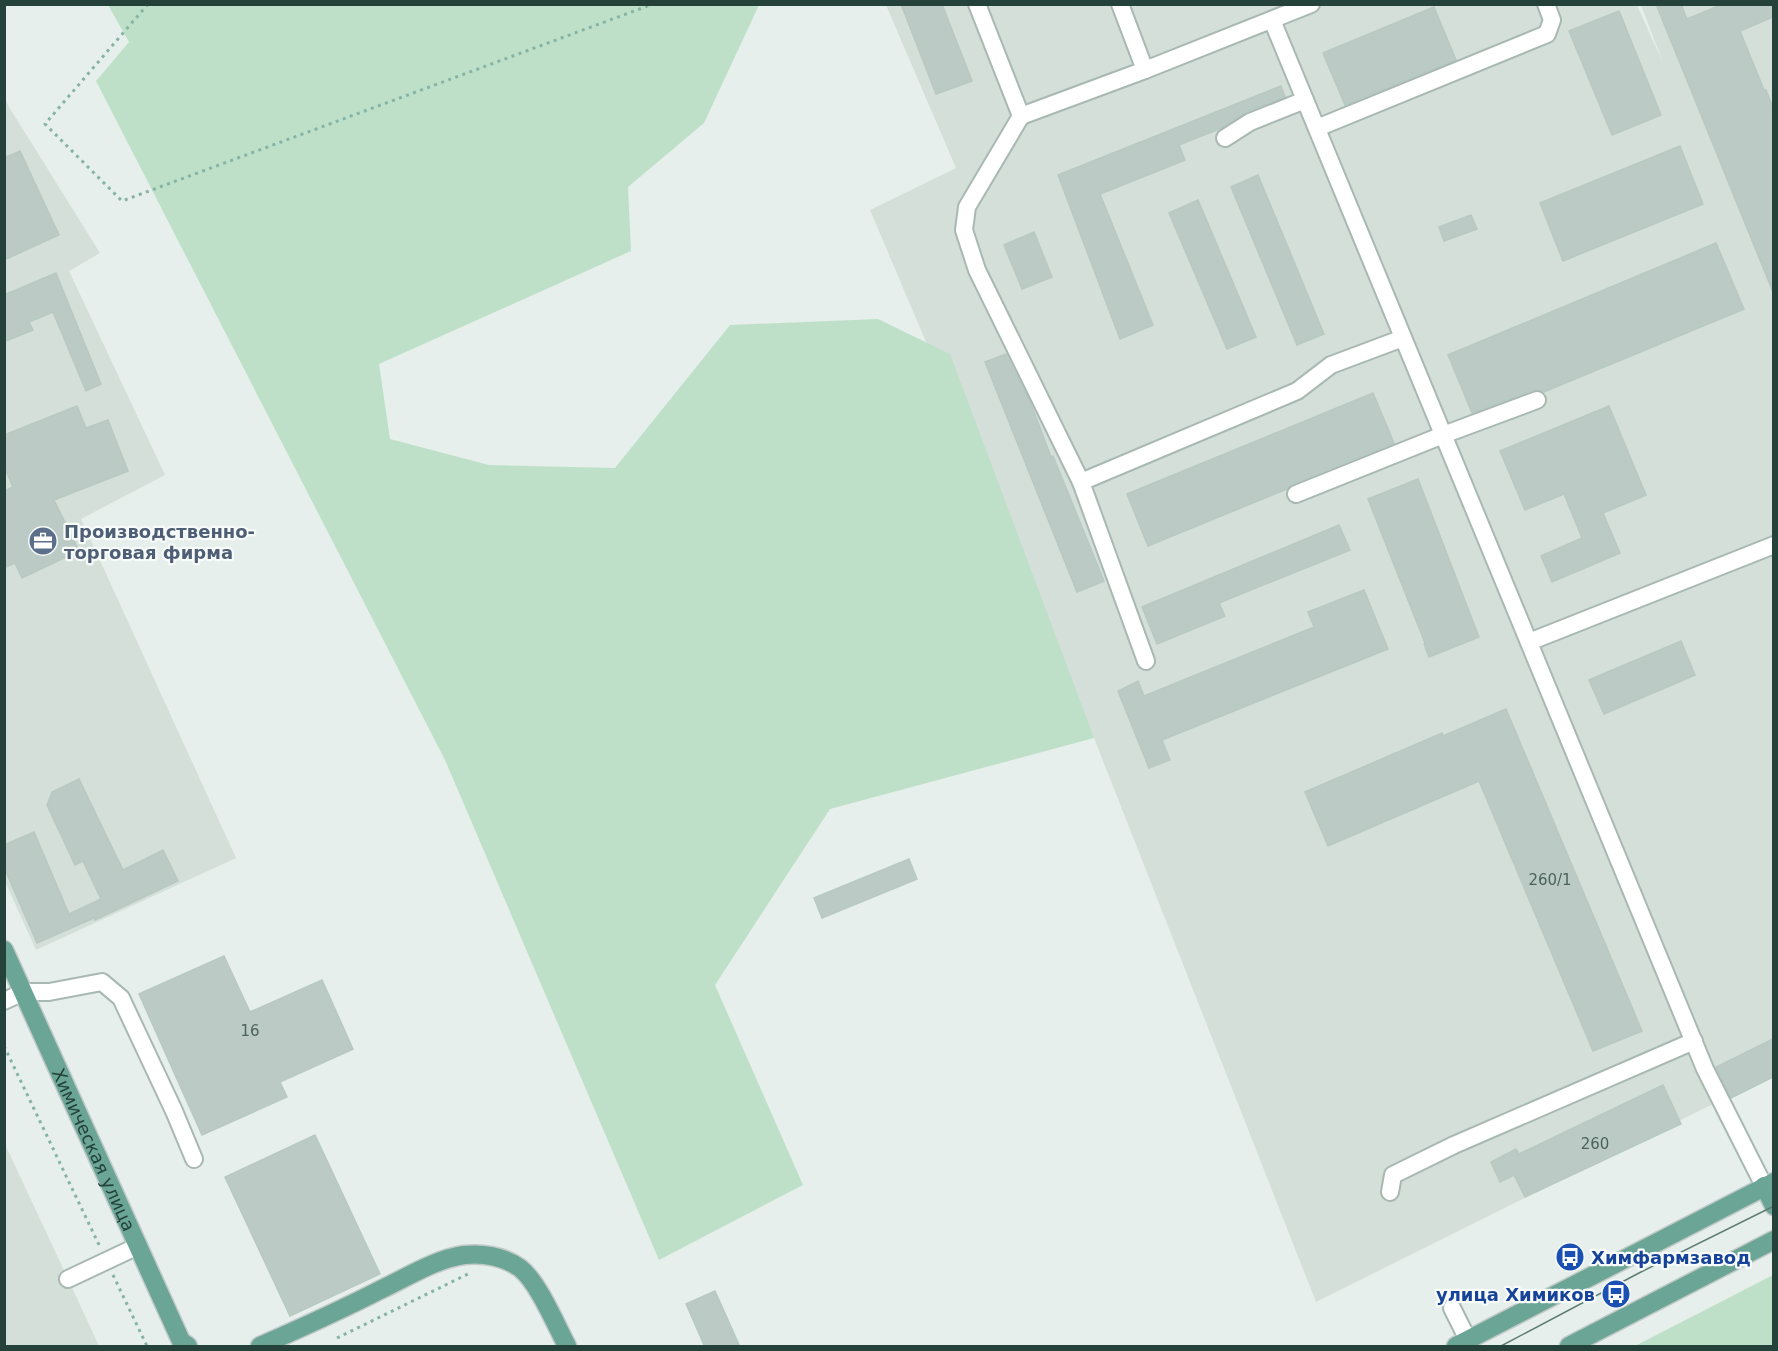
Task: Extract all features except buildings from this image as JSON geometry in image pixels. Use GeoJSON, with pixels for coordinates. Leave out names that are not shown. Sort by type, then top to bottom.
{"type":"FeatureCollection","features":[{"type":"Feature","properties":{"kind":"main road","name":"Химическая улица"},"geometry":{"type":"LineString","coordinates":[[4,950],[182,1341],[188,1347]]}},
{"type":"Feature","properties":{"kind":"main road"},"geometry":{"type":"LineString","coordinates":[[1462,1343],[1769,1184],[1773,1206]]}},
{"type":"Feature","properties":{"kind":"main road"},"geometry":{"type":"LineString","coordinates":[[1569,1347],[1773,1240]]}},
{"type":"Feature","properties":{"kind":"main road"},"geometry":{"type":"LineString","coordinates":[[260,1347],[435,1264],[462,1255],[488,1254],[507,1260],[523,1270],[536,1287],[567,1347]]}},
{"type":"Feature","properties":{"kind":"lane"},"geometry":{"type":"LineString","coordinates":[[977,4],[1021,116]]}},
{"type":"Feature","properties":{"kind":"lane"},"geometry":{"type":"LineString","coordinates":[[1120,4],[1145,70]]}},
{"type":"Feature","properties":{"kind":"lane"},"geometry":{"type":"LineString","coordinates":[[1146,661],[1081,482],[977,270],[964,230],[967,207],[1021,116],[1311,4]]}},
{"type":"Feature","properties":{"kind":"lane"},"geometry":{"type":"LineString","coordinates":[[1317,128],[1547,34],[1552,20],[1546,4]]}},
{"type":"Feature","properties":{"kind":"lane"},"geometry":{"type":"LineString","coordinates":[[1272,20],[1705,1069],[1769,1184]]}},
{"type":"Feature","properties":{"kind":"lane"},"geometry":{"type":"LineString","coordinates":[[1225,138],[1250,122],[1305,100]]}},
{"type":"Feature","properties":{"kind":"lane"},"geometry":{"type":"LineString","coordinates":[[1081,482],[1297,391],[1331,365],[1403,338]]}},
{"type":"Feature","properties":{"kind":"lane"},"geometry":{"type":"LineString","coordinates":[[1296,494],[1537,400]]}},
{"type":"Feature","properties":{"kind":"lane"},"geometry":{"type":"LineString","coordinates":[[1529,642],[1773,545]]}},
{"type":"Feature","properties":{"kind":"lane"},"geometry":{"type":"LineString","coordinates":[[4,1001],[24,992],[50,993],[102,982],[121,998],[194,1159]]}},
{"type":"Feature","properties":{"kind":"lane"},"geometry":{"type":"LineString","coordinates":[[1390,1192],[1393,1175],[1454,1145],[1694,1041]]}},
{"type":"Feature","properties":{"kind":"lane"},"geometry":{"type":"LineString","coordinates":[[68,1279],[138,1246]]}},
{"type":"Feature","properties":{"kind":"lane"},"geometry":{"type":"LineString","coordinates":[[1452,1308],[1462,1343]]}},
{"type":"Feature","properties":{"kind":"path"},"geometry":{"type":"LineString","coordinates":[[148,4],[45,124],[122,201],[653,4]]}},
{"type":"Feature","properties":{"kind":"path"},"geometry":{"type":"LineString","coordinates":[[4,1046],[147,1347]]}},
{"type":"Feature","properties":{"kind":"path"},"geometry":{"type":"LineString","coordinates":[[337,1338],[472,1272],[488,1254]]}},
{"type":"Feature","properties":{"kind":"shaded area"},"geometry":{"type":"Polygon","coordinates":[[[886,5],[1637,5],[1663,63],[1641,5],[1773,5],[1773,1074],[1316,1302],[1094,738],[870,210],[956,168],[886,5]]]}},
{"type":"Feature","properties":{"kind":"shaded area"},"geometry":{"type":"Polygon","coordinates":[[[4,96],[100,253],[69,271],[165,475],[81,519],[236,858],[36,950],[4,879],[4,96]]]}},
{"type":"Feature","properties":{"kind":"shaded area"},"geometry":{"type":"Polygon","coordinates":[[[4,1142],[68,1279],[99,1346],[5,1346],[4,1142]]]}},
{"type":"Feature","properties":{"kind":"green space"},"geometry":{"type":"Polygon","coordinates":[[[108,5],[759,5],[704,123],[628,187],[631,251],[379,364],[390,439],[489,465],[615,468],[730,325],[878,319],[950,354],[1094,738],[830,809],[715,985],[803,1185],[659,1260],[445,760],[96,81],[129,42],[108,5]]]}},
{"type":"Feature","properties":{"kind":"green space"},"geometry":{"type":"Polygon","coordinates":[[[1773,1275],[1773,1346],[1635,1346],[1773,1275]]]}},
{"type":"Feature","properties":{"kind":"tram line"},"geometry":{"type":"LineString","coordinates":[[1501,1346],[1639,1273],[1774,1206]]}},
{"type":"Feature","properties":{"kind":"place","name":"Производственно- торговая фирма"},"geometry":{"type":"Point","coordinates":[43,541]}},
{"type":"Feature","properties":{"kind":"place","name":"Химфармзавод"},"geometry":{"type":"Point","coordinates":[1570,1257]}},
{"type":"Feature","properties":{"kind":"place","name":"улица Химиков"},"geometry":{"type":"Point","coordinates":[1616,1294]}}]}
